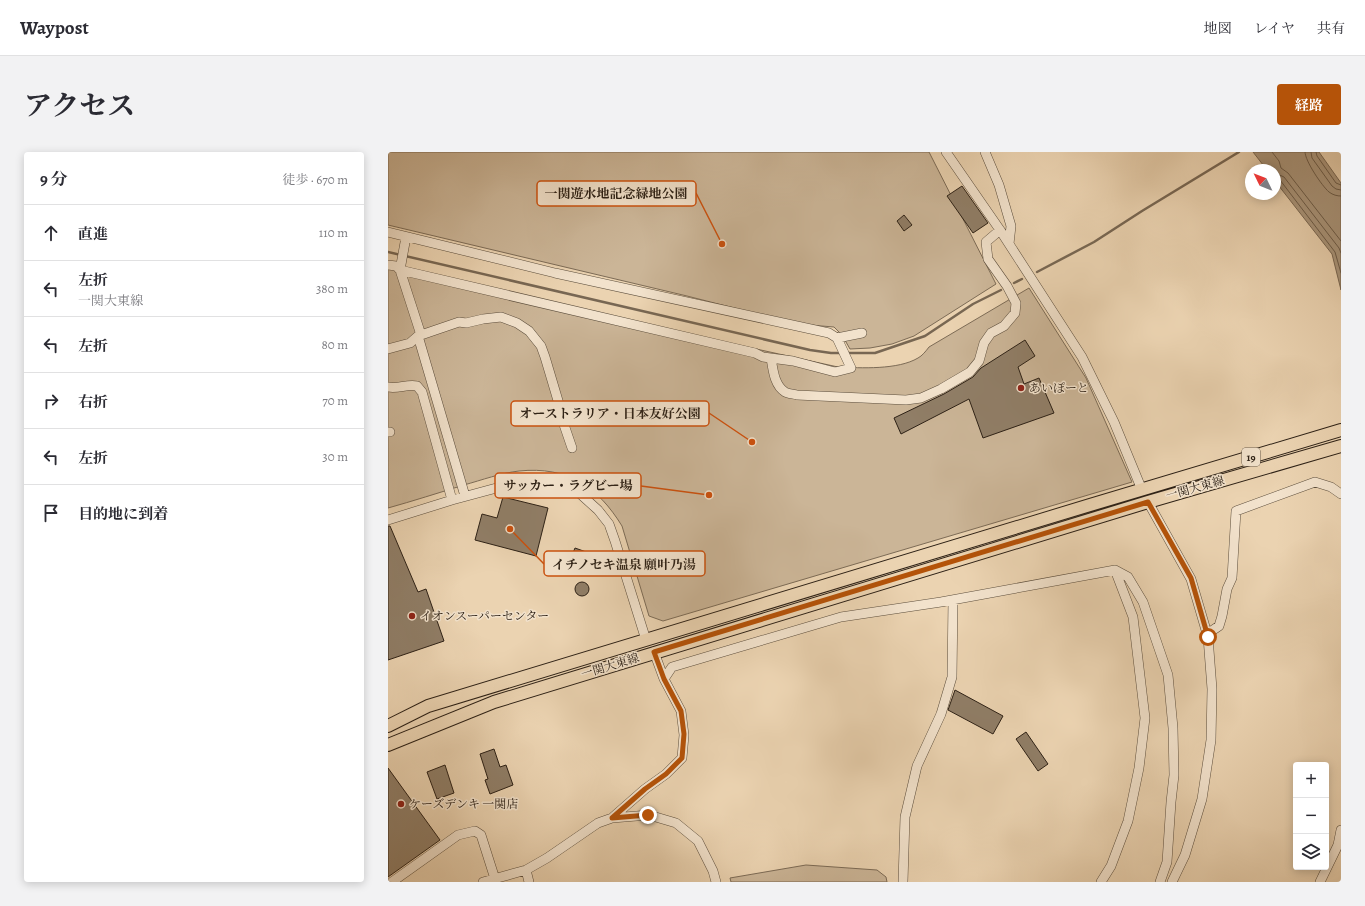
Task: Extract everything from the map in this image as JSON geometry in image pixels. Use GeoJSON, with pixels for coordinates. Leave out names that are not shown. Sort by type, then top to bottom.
{"type":"FeatureCollection","features":[{"type":"Feature","properties":{"kind":"main road","name":"一関大東線"},"geometry":{"type":"LineString","coordinates":[[388,726],[428,706],[1341,430]]}},
{"type":"Feature","properties":{"kind":"main road","name":"一関大東線"},"geometry":{"type":"LineString","coordinates":[[388,745],[494,702],[1148,502],[1341,446]]}},
{"type":"Feature","properties":{"kind":"street"},"geometry":{"type":"LineString","coordinates":[[946,152],[1000,230],[1082,357],[1114,422],[1142,490]]}},
{"type":"Feature","properties":{"kind":"street"},"geometry":{"type":"LineString","coordinates":[[985,152],[999,185],[1011,226],[1009,244]]}},
{"type":"Feature","properties":{"kind":"street"},"geometry":{"type":"LineString","coordinates":[[771,358],[774,374],[778,384],[785,392],[797,395],[906,400],[920,398],[941,389],[970,372],[979,361],[984,343],[992,333],[1004,326],[1015,313],[1016,302],[988,259],[986,242],[1000,230]]}},
{"type":"Feature","properties":{"kind":"street"},"geometry":{"type":"LineString","coordinates":[[388,232],[406,241],[829,333],[837,338],[851,368],[835,372],[792,361],[763,357],[755,353],[400,266],[388,265]]}},
{"type":"Feature","properties":{"kind":"street"},"geometry":{"type":"LineString","coordinates":[[406,241],[400,266],[421,335],[459,322],[466,323],[501,317],[517,323],[529,331],[541,346],[560,413],[572,448]]}},
{"type":"Feature","properties":{"kind":"street"},"geometry":{"type":"LineString","coordinates":[[837,338],[862,333]]}},
{"type":"Feature","properties":{"kind":"street"},"geometry":{"type":"LineString","coordinates":[[388,349],[410,343],[418,336],[465,496]]}},
{"type":"Feature","properties":{"kind":"street"},"geometry":{"type":"LineString","coordinates":[[388,387],[392,388],[413,385],[417,386],[422,392],[452,500]]}},
{"type":"Feature","properties":{"kind":"street"},"geometry":{"type":"LineString","coordinates":[[388,520],[465,496],[511,484],[530,481],[552,483],[577,492],[598,510],[608,524],[615,541],[646,640]]}},
{"type":"Feature","properties":{"kind":"street"},"geometry":{"type":"LineString","coordinates":[[1207,634],[1218,626],[1222,616],[1227,589],[1232,578],[1236,511],[1315,482],[1331,487],[1341,494]]}},
{"type":"Feature","properties":{"kind":"street"},"geometry":{"type":"LineString","coordinates":[[1148,502],[1191,578],[1207,634],[1212,689],[1211,740],[1202,799],[1185,855],[1172,882]]}},
{"type":"Feature","properties":{"kind":"street"},"geometry":{"type":"LineString","coordinates":[[664,679],[672,667],[841,617],[953,600],[1115,570],[1128,577],[1143,602],[1168,675],[1173,728],[1174,775],[1167,862],[1160,882]]}},
{"type":"Feature","properties":{"kind":"street"},"geometry":{"type":"LineString","coordinates":[[1101,882],[1111,866],[1128,821],[1140,768],[1145,718],[1132,617],[1115,570]]}},
{"type":"Feature","properties":{"kind":"street"},"geometry":{"type":"LineString","coordinates":[[902,882],[905,818],[917,766],[942,714],[952,677],[953,600]]}},
{"type":"Feature","properties":{"kind":"street"},"geometry":{"type":"LineString","coordinates":[[612,818],[645,789],[666,774],[682,758],[684,734],[681,711],[664,679],[654,652]]}},
{"type":"Feature","properties":{"kind":"street"},"geometry":{"type":"LineString","coordinates":[[483,882],[526,870],[547,858],[598,823],[612,818],[648,815],[676,823],[698,841],[713,871],[716,882]]}},
{"type":"Feature","properties":{"kind":"street"},"geometry":{"type":"LineString","coordinates":[[1320,882],[1338,845],[1341,830]]}},
{"type":"Feature","properties":{"kind":"street"},"geometry":{"type":"LineString","coordinates":[[392,882],[458,835],[475,831],[481,835],[495,879]]}},
{"type":"Feature","properties":{"kind":"street"},"geometry":{"type":"LineString","coordinates":[[526,870],[529,882]]}},
{"type":"Feature","properties":{"kind":"shaded area"},"geometry":{"type":"Polygon","coordinates":[[[388,152],[929,152],[996,284],[914,336],[892,344],[870,348],[850,349],[842,335],[834,327],[797,324],[687,296],[388,225],[388,152]]]}},
{"type":"Feature","properties":{"kind":"shaded area"},"geometry":{"type":"Polygon","coordinates":[[[388,268],[838,367],[868,368],[900,365],[910,362],[921,356],[929,347],[1029,288],[1086,378],[1132,482],[663,621],[649,616],[622,526],[613,512],[592,490],[567,476],[537,470],[512,472],[388,508],[388,268]]]}},
{"type":"Feature","properties":{"kind":"shaded area"},"geometry":{"type":"Polygon","coordinates":[[[806,865],[877,870],[886,877],[887,882],[731,882],[730,878],[806,865]]]}},
{"type":"Feature","properties":{"kind":"water"},"geometry":{"type":"Polygon","coordinates":[[[1253,152],[1319,152],[1341,183],[1341,290],[1332,254],[1281,189],[1281,164],[1262,164],[1253,152]]]}},
{"type":"Feature","properties":{"kind":"building"},"geometry":{"type":"Polygon","coordinates":[[[962,186],[988,223],[973,233],[947,196],[962,186]]]}},
{"type":"Feature","properties":{"kind":"building"},"geometry":{"type":"Polygon","coordinates":[[[904,215],[912,225],[904,231],[897,221],[904,215]]]}},
{"type":"Feature","properties":{"kind":"building","name":"あいぽーと"},"geometry":{"type":"Polygon","coordinates":[[[1025,340],[1035,356],[1018,367],[1024,384],[1039,378],[1054,413],[983,438],[969,399],[901,434],[894,418],[944,394],[973,377],[981,368],[1025,340]]]}},
{"type":"Feature","properties":{"kind":"building"},"geometry":{"type":"Polygon","coordinates":[[[503,497],[548,508],[536,556],[475,540],[482,514],[497,518],[503,497]]]}},
{"type":"Feature","properties":{"kind":"building","name":"イオンスーパーセンター"},"geometry":{"type":"Polygon","coordinates":[[[388,526],[390,526],[418,592],[426,589],[444,641],[388,660],[388,526]]]}},
{"type":"Feature","properties":{"kind":"building"},"geometry":{"type":"Polygon","coordinates":[[[575,548],[603,558],[599,571],[570,560],[575,548]]]}},
{"type":"Feature","properties":{"kind":"building"},"geometry":{"type":"Polygon","coordinates":[[[582,582],[587,584],[589,589],[587,594],[582,596],[577,594],[575,589],[577,584],[582,582]]]}},
{"type":"Feature","properties":{"kind":"building"},"geometry":{"type":"Polygon","coordinates":[[[955,690],[1003,716],[993,734],[948,710],[955,690]]]}},
{"type":"Feature","properties":{"kind":"building"},"geometry":{"type":"Polygon","coordinates":[[[1026,732],[1048,764],[1038,771],[1016,739],[1026,732]]]}},
{"type":"Feature","properties":{"kind":"building"},"geometry":{"type":"Polygon","coordinates":[[[494,749],[500,767],[506,765],[513,785],[490,794],[485,780],[488,779],[480,754],[494,749]]]}},
{"type":"Feature","properties":{"kind":"building"},"geometry":{"type":"Polygon","coordinates":[[[445,765],[454,793],[437,799],[427,772],[445,765]]]}},
{"type":"Feature","properties":{"kind":"building","name":"ケーズデンキ 一関店"},"geometry":{"type":"Polygon","coordinates":[[[388,768],[440,840],[388,877],[388,768]]]}},
{"type":"Feature","properties":{"kind":"waterway"},"geometry":{"type":"LineString","coordinates":[[1037,272],[1094,242],[1239,152]]}},
{"type":"Feature","properties":{"kind":"waterway"},"geometry":{"type":"LineString","coordinates":[[388,252],[810,350],[842,353]]}},
{"type":"Feature","properties":{"kind":"waterway"},"geometry":{"type":"LineString","coordinates":[[1014,283],[1022,279]]}},
{"type":"Feature","properties":{"kind":"waterway"},"geometry":{"type":"LineString","coordinates":[[847,353],[875,353],[925,336],[973,304],[1001,290]]}},
{"type":"Feature","properties":{"kind":"place","name":"一関遊水地記念緑地公園"},"geometry":{"type":"Point","coordinates":[722,244]}},
{"type":"Feature","properties":{"kind":"place","name":"あいぽーと"},"geometry":{"type":"Point","coordinates":[1021,388]}},
{"type":"Feature","properties":{"kind":"place","name":"オーストラリア・日本友好公園"},"geometry":{"type":"Point","coordinates":[752,442]}},
{"type":"Feature","properties":{"kind":"place","name":"サッカー・ラグビー場"},"geometry":{"type":"Point","coordinates":[709,495]}},
{"type":"Feature","properties":{"kind":"place","name":"イチノセキ温泉 願叶乃湯"},"geometry":{"type":"Point","coordinates":[510,529]}},
{"type":"Feature","properties":{"kind":"place","name":"イオンスーパーセンター"},"geometry":{"type":"Point","coordinates":[412,616]}},
{"type":"Feature","properties":{"kind":"place","name":"ケーズデンキ 一関店"},"geometry":{"type":"Point","coordinates":[401,804]}},
{"type":"Feature","properties":{"kind":"route"},"geometry":{"type":"LineString","coordinates":[[648,815],[612,818],[645,789],[666,774],[682,758],[684,734],[681,711],[664,679],[654,652],[1148,502],[1191,578],[1208,637]]}}]}
